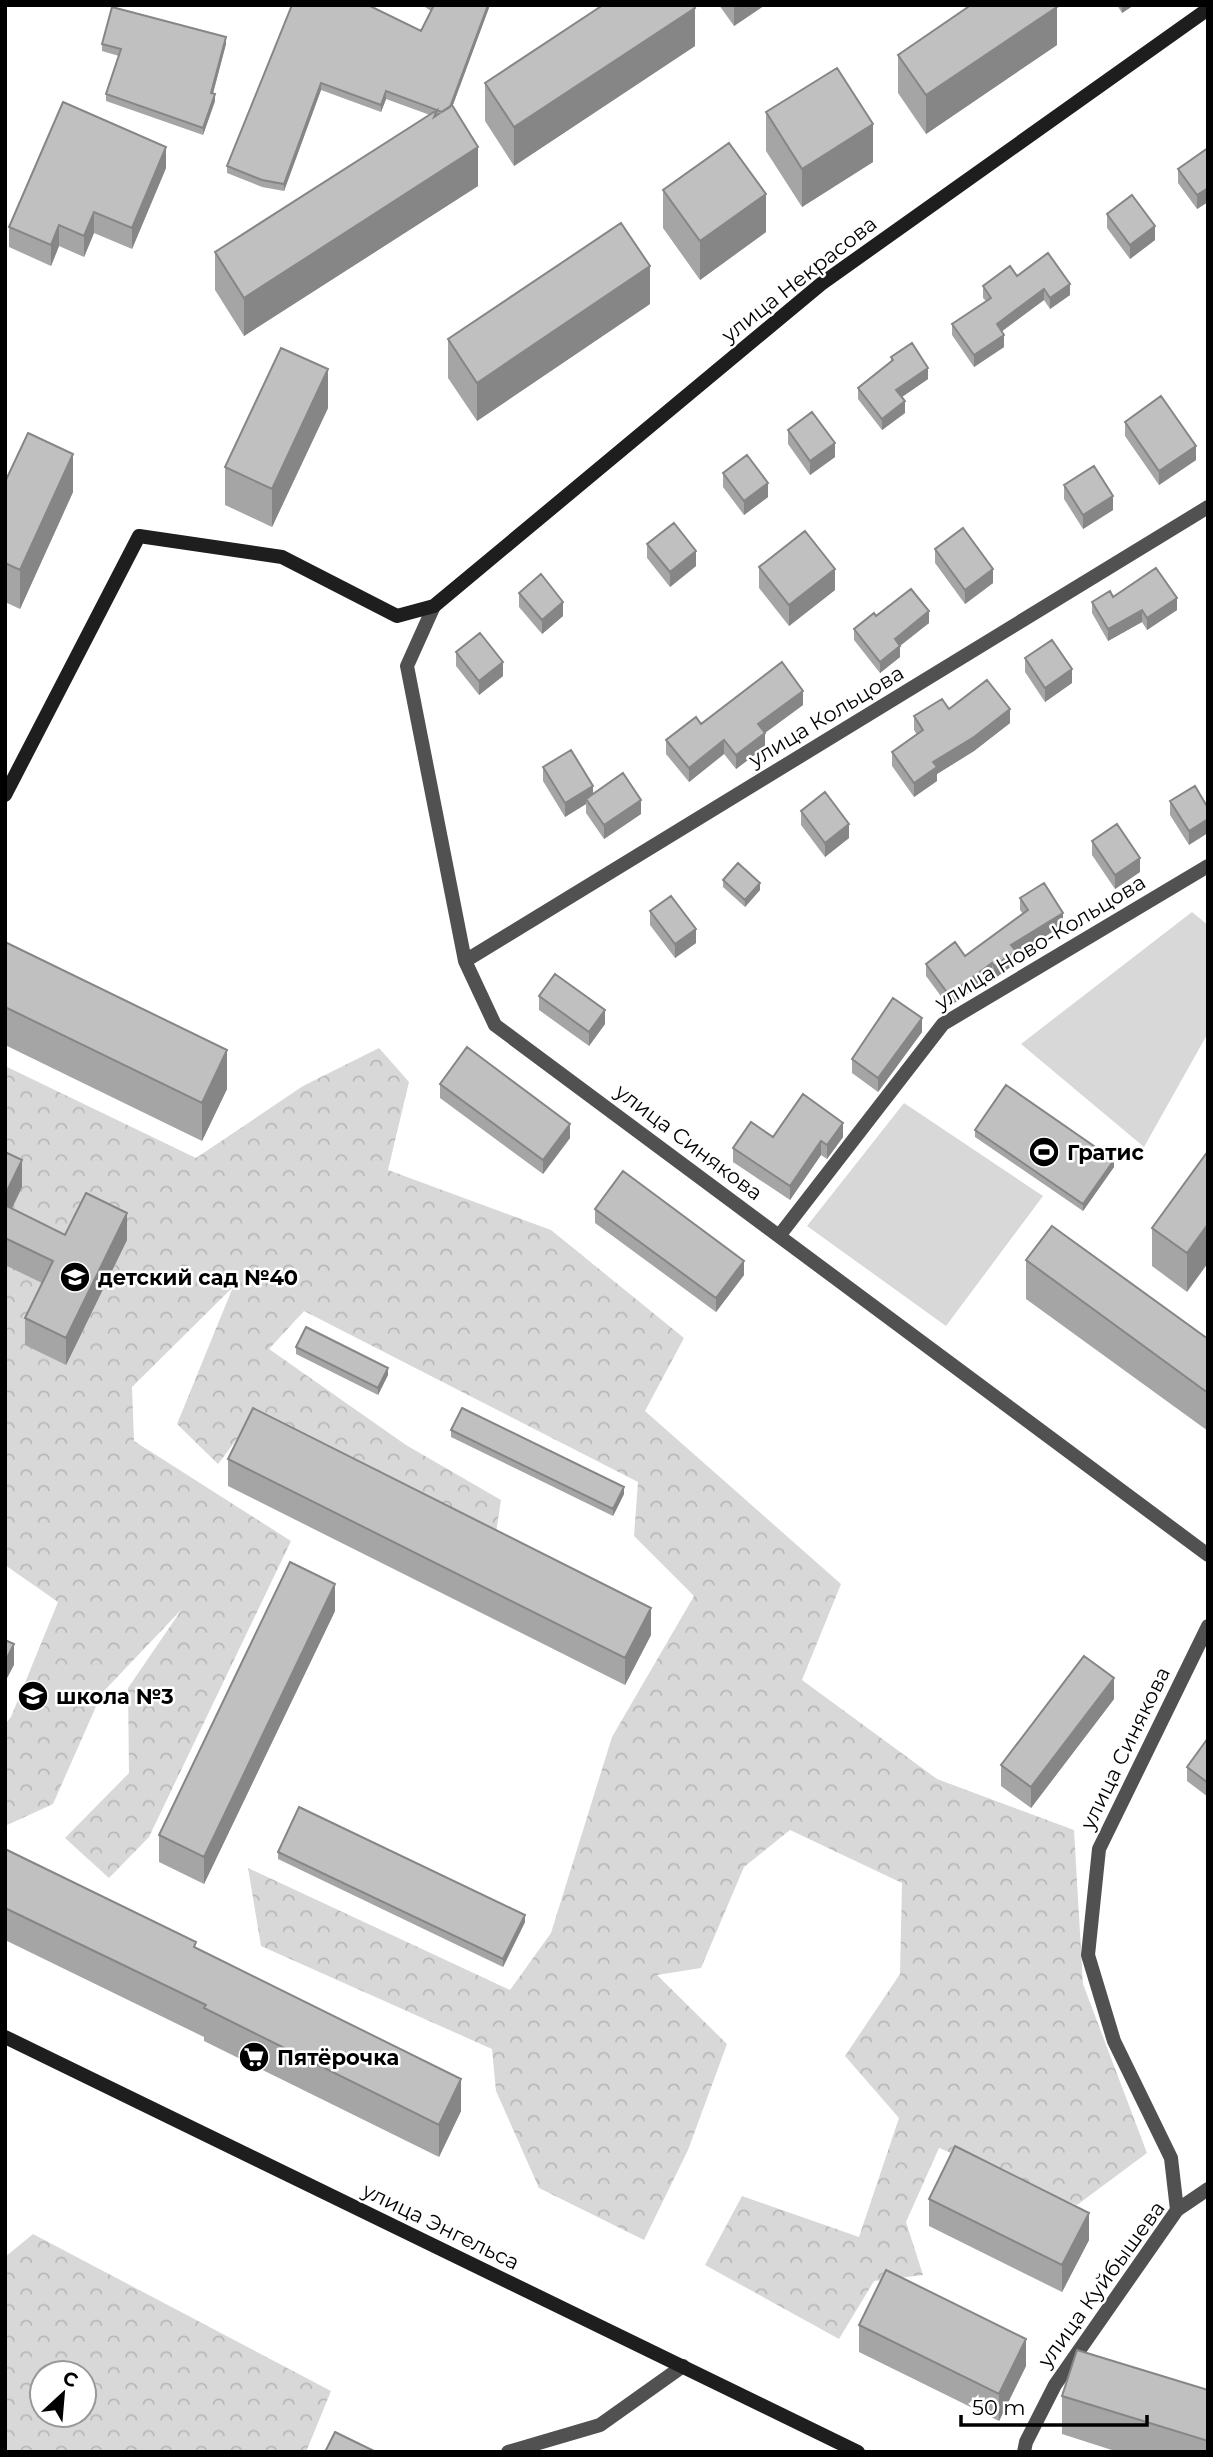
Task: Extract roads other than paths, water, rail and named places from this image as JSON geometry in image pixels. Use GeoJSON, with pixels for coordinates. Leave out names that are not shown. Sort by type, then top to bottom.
{"type":"FeatureCollection","features":[{"type":"Feature","properties":{"kind":"street","name":"улица Некрасова"},"geometry":{"type":"LineString","coordinates":[[434,606],[821,284],[1208,9]]}},
{"type":"Feature","properties":{"kind":"street","name":"улица Кольцова"},"geometry":{"type":"LineString","coordinates":[[465,961],[1208,507]]}},
{"type":"Feature","properties":{"kind":"street"},"geometry":{"type":"LineString","coordinates":[[5,795],[139,536],[282,557],[397,616],[434,606]]}},
{"type":"Feature","properties":{"kind":"street","name":"улица Синякова"},"geometry":{"type":"LineString","coordinates":[[434,606],[407,666],[465,961],[495,1025],[1208,1555]]}},
{"type":"Feature","properties":{"kind":"street","name":"улица Ново-Кольцова"},"geometry":{"type":"LineString","coordinates":[[779,1236],[943,1024],[1208,866]]}},
{"type":"Feature","properties":{"kind":"street","name":"улица Синякова"},"geometry":{"type":"LineString","coordinates":[[1177,2210],[1171,2158],[1114,2041],[1087,1955],[1099,1849],[1208,1626]]}},
{"type":"Feature","properties":{"kind":"street","name":"улица Энгельса"},"geometry":{"type":"LineString","coordinates":[[5,2037],[858,2452]]}},
{"type":"Feature","properties":{"kind":"street","name":"улица Куйбышева"},"geometry":{"type":"LineString","coordinates":[[1024,2452],[1026,2442],[1055,2385],[1177,2210],[1208,2189]]}},
{"type":"Feature","properties":{"kind":"street"},"geometry":{"type":"LineString","coordinates":[[508,2452],[600,2425],[683,2366]]}},
{"type":"Feature","properties":{"kind":"place","name":"Гратис"},"geometry":{"type":"Point","coordinates":[1044,1152]}},
{"type":"Feature","properties":{"kind":"place","name":"детский сад №40"},"geometry":{"type":"Point","coordinates":[75,1277]}},
{"type":"Feature","properties":{"kind":"place","name":"школа №3"},"geometry":{"type":"Point","coordinates":[33,1696]}},
{"type":"Feature","properties":{"kind":"place","name":"Пятёрочка"},"geometry":{"type":"Point","coordinates":[254,2057]}}]}
